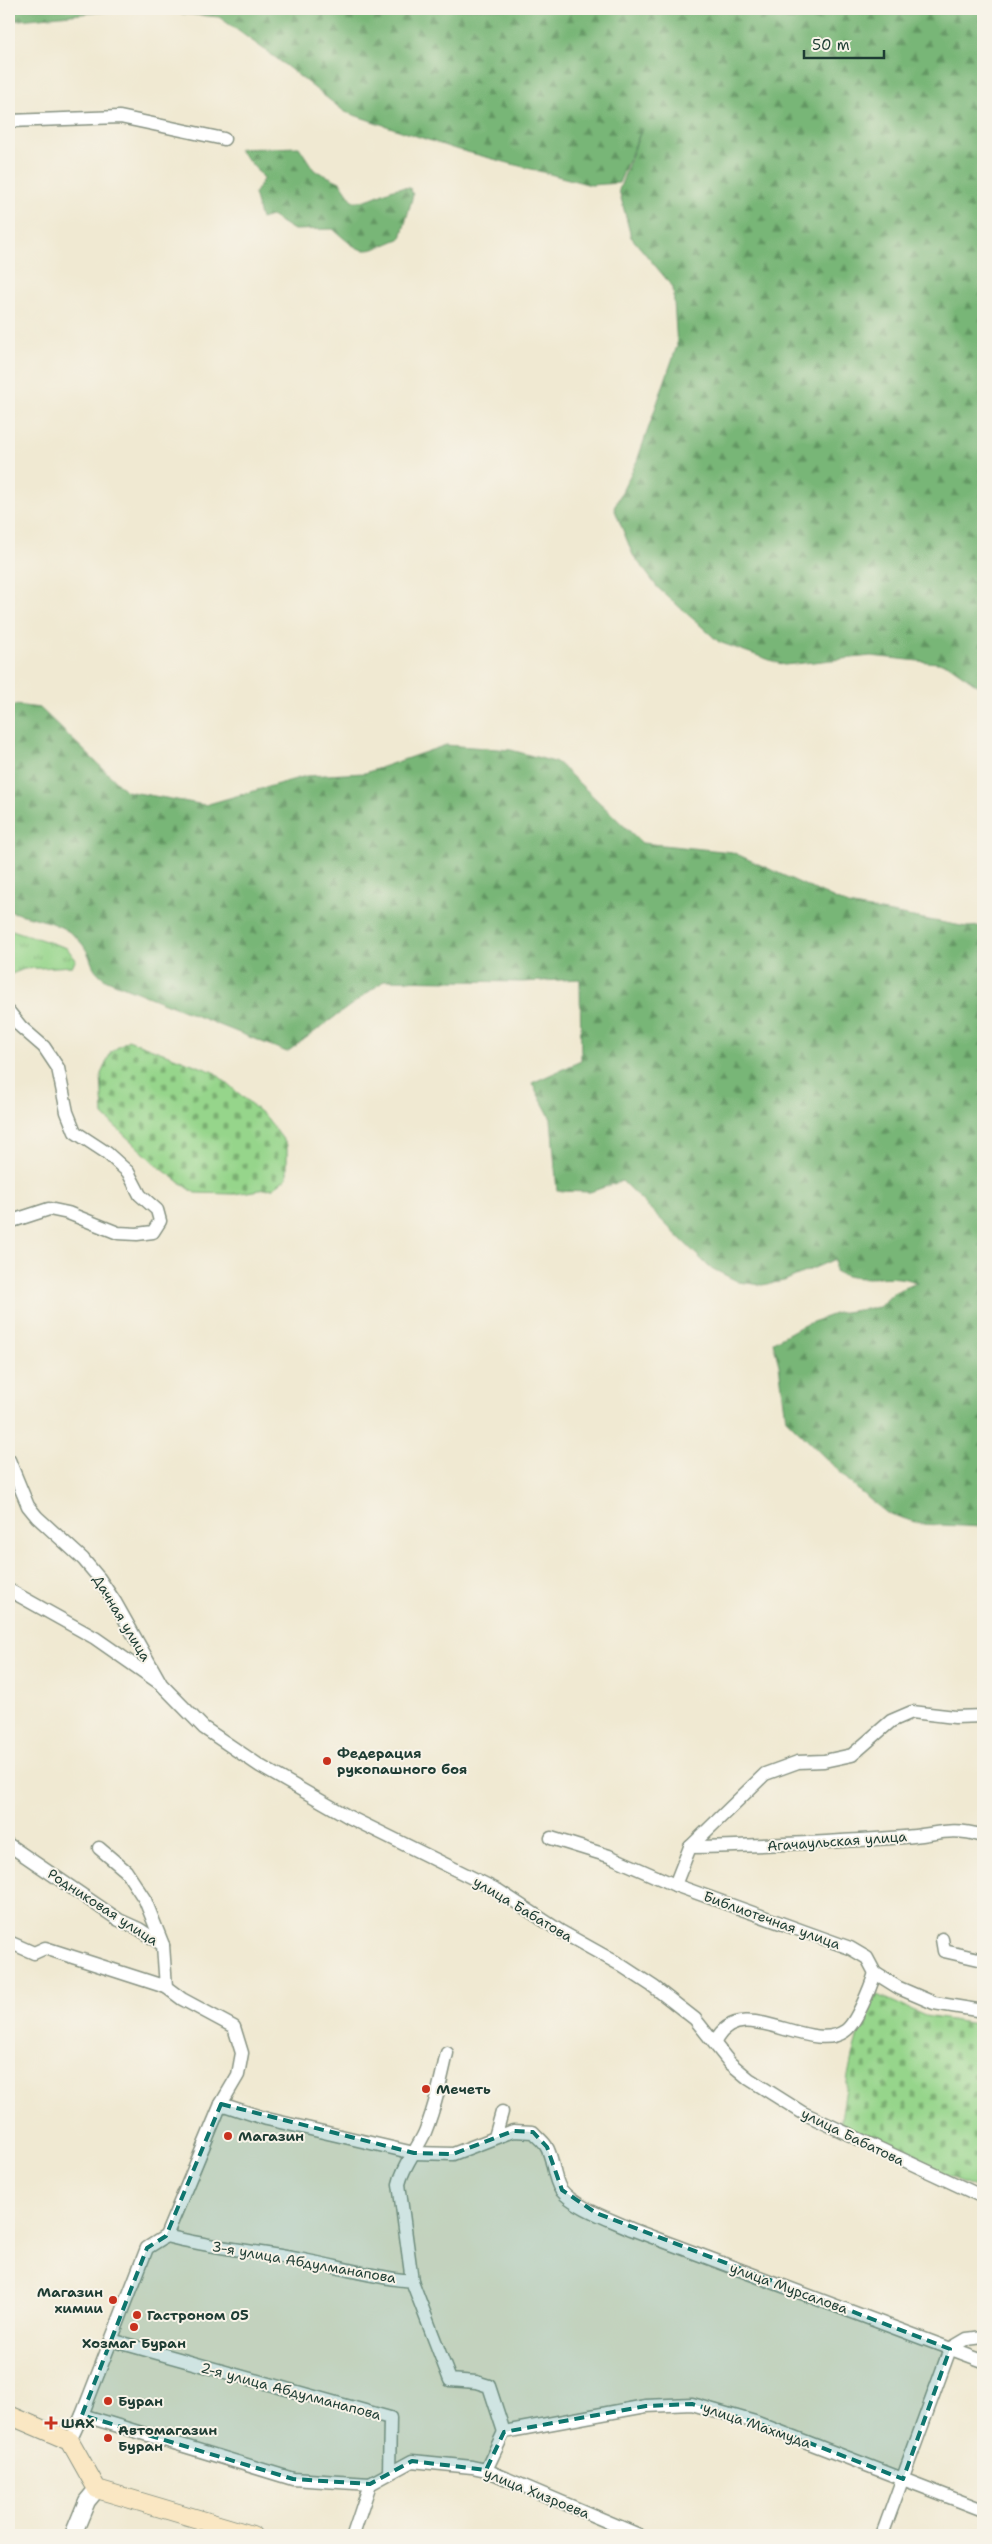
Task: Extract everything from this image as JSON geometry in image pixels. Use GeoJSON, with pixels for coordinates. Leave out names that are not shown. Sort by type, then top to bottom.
{"type":"FeatureCollection","features":[{"type":"Feature","properties":{"kind":"main road"},"geometry":{"type":"LineString","coordinates":[[9,2415],[70,2441],[97,2489],[252,2535]]}},
{"type":"Feature","properties":{"kind":"street"},"geometry":{"type":"LineString","coordinates":[[9,120],[120,116],[224,139]]}},
{"type":"Feature","properties":{"kind":"street"},"geometry":{"type":"LineString","coordinates":[[9,1012],[21,1027],[44,1047],[58,1068],[67,1112],[75,1132],[107,1153],[128,1172],[140,1195],[157,1210],[160,1221],[153,1232],[137,1234],[118,1233],[68,1213],[49,1209],[9,1222]]}},
{"type":"Feature","properties":{"kind":"street","name":"Дачная улица"},"geometry":{"type":"LineString","coordinates":[[9,1460],[28,1506],[37,1518],[83,1559],[99,1578],[162,1684]]}},
{"type":"Feature","properties":{"kind":"street","name":"улица Бабатова"},"geometry":{"type":"LineString","coordinates":[[9,1590],[95,1638],[162,1684],[204,1728],[260,1766],[348,1817],[499,1891],[560,1931],[619,1964],[654,1987],[695,2019],[730,2063],[749,2079],[803,2113],[983,2196]]}},
{"type":"Feature","properties":{"kind":"street"},"geometry":{"type":"LineString","coordinates":[[676,1885],[690,1847],[765,1774],[798,1762],[824,1761],[852,1755],[891,1722],[912,1712],[955,1717],[983,1716]]}},
{"type":"Feature","properties":{"kind":"street","name":"Агачаульская улица"},"geometry":{"type":"LineString","coordinates":[[690,1847],[766,1846],[906,1837],[963,1830],[983,1836]]}},
{"type":"Feature","properties":{"kind":"street","name":"Библиотечная улица"},"geometry":{"type":"LineString","coordinates":[[550,1838],[609,1856],[676,1885],[850,1948],[867,1958],[874,1974],[899,1988],[934,2003],[983,2011]]}},
{"type":"Feature","properties":{"kind":"street","name":"Родниковая улица"},"geometry":{"type":"LineString","coordinates":[[9,1845],[118,1920],[139,1929],[163,1945],[166,1987]]}},
{"type":"Feature","properties":{"kind":"street"},"geometry":{"type":"LineString","coordinates":[[99,1848],[126,1870],[145,1900],[163,1945]]}},
{"type":"Feature","properties":{"kind":"street"},"geometry":{"type":"LineString","coordinates":[[942,1938],[944,1951],[983,1960]]}},
{"type":"Feature","properties":{"kind":"street"},"geometry":{"type":"LineString","coordinates":[[9,1942],[34,1953],[46,1948],[166,1987],[182,1999],[234,2027],[242,2053],[238,2075],[221,2104],[166,2236],[147,2248],[82,2415],[70,2441]]}},
{"type":"Feature","properties":{"kind":"street"},"geometry":{"type":"LineString","coordinates":[[714,2042],[728,2025],[738,2022],[759,2023],[817,2035],[836,2035],[851,2025],[874,1974]]}},
{"type":"Feature","properties":{"kind":"street"},"geometry":{"type":"LineString","coordinates":[[447,2053],[432,2114],[401,2176],[399,2184],[412,2281],[450,2380],[476,2382],[488,2386],[504,2432],[486,2470]]}},
{"type":"Feature","properties":{"kind":"street"},"geometry":{"type":"LineString","coordinates":[[221,2104],[267,2119],[414,2153],[453,2154],[495,2137],[502,2112]]}},
{"type":"Feature","properties":{"kind":"street","name":"улица Мурсалова"},"geometry":{"type":"LineString","coordinates":[[495,2137],[514,2131],[533,2132],[547,2147],[552,2170],[562,2190],[576,2202],[596,2213],[631,2229],[983,2361]]}},
{"type":"Feature","properties":{"kind":"street","name":"3-я улица Абдулманапова"},"geometry":{"type":"LineString","coordinates":[[166,2236],[190,2242],[303,2260],[360,2274],[412,2281]]}},
{"type":"Feature","properties":{"kind":"street"},"geometry":{"type":"LineString","coordinates":[[882,2535],[950,2349],[967,2339],[983,2337]]}},
{"type":"Feature","properties":{"kind":"street","name":"2-я улица Абдулманапова"},"geometry":{"type":"LineString","coordinates":[[111,2340],[390,2418],[389,2473]]}},
{"type":"Feature","properties":{"kind":"street","name":"улица Махмуда"},"geometry":{"type":"LineString","coordinates":[[504,2432],[646,2406],[692,2404],[754,2422],[983,2510]]}},
{"type":"Feature","properties":{"kind":"street"},"geometry":{"type":"LineString","coordinates":[[82,2415],[293,2479],[370,2484],[353,2535]]}},
{"type":"Feature","properties":{"kind":"street","name":"улица Хизроева"},"geometry":{"type":"LineString","coordinates":[[370,2484],[412,2461],[472,2467],[486,2470],[639,2535]]}},
{"type":"Feature","properties":{"kind":"street"},"geometry":{"type":"LineString","coordinates":[[72,2535],[87,2501],[97,2489]]}},
{"type":"Feature","properties":{"kind":"highlighted area"},"geometry":{"type":"Polygon","coordinates":[[[221,2104],[414,2153],[453,2154],[513,2131],[533,2132],[547,2147],[562,2190],[596,2213],[950,2349],[903,2479],[755,2422],[692,2404],[646,2406],[504,2432],[486,2470],[412,2461],[370,2484],[293,2479],[82,2415],[147,2248],[166,2236],[221,2104]]]}},
{"type":"Feature","properties":{"kind":"green space"},"geometry":{"type":"Polygon","coordinates":[[[9,9],[132,9],[9,21],[9,9]]]}},
{"type":"Feature","properties":{"kind":"green space"},"geometry":{"type":"Polygon","coordinates":[[[132,9],[983,9],[983,689],[947,664],[871,656],[784,665],[719,642],[658,588],[633,555],[614,508],[637,461],[677,346],[673,287],[631,237],[619,190],[642,128],[619,183],[591,185],[452,148],[345,112],[276,58],[219,17],[132,9]]]}},
{"type":"Feature","properties":{"kind":"green space"},"geometry":{"type":"Polygon","coordinates":[[[299,147],[314,170],[340,182],[353,201],[368,199],[402,187],[410,188],[413,195],[401,238],[371,250],[364,250],[352,244],[333,229],[294,230],[271,216],[261,219],[254,194],[264,178],[238,149],[299,147]]]}},
{"type":"Feature","properties":{"kind":"green space"},"geometry":{"type":"Polygon","coordinates":[[[15,705],[40,708],[126,791],[205,805],[306,776],[365,773],[446,745],[511,750],[558,763],[642,843],[732,852],[848,905],[967,927],[983,926],[983,1527],[921,1524],[887,1513],[859,1491],[786,1419],[779,1365],[773,1342],[802,1326],[837,1313],[879,1307],[895,1292],[917,1283],[907,1279],[865,1278],[844,1275],[835,1271],[835,1259],[784,1281],[762,1285],[739,1282],[709,1267],[622,1181],[590,1192],[557,1191],[551,1119],[532,1083],[581,1061],[580,979],[522,982],[385,980],[287,1052],[107,980],[94,968],[83,945],[68,931],[49,922],[9,911],[9,711],[15,705]]]}},
{"type":"Feature","properties":{"kind":"green space"},"geometry":{"type":"Polygon","coordinates":[[[9,929],[67,948],[76,960],[72,966],[24,969],[9,975],[9,929]]]}},
{"type":"Feature","properties":{"kind":"green space"},"geometry":{"type":"Polygon","coordinates":[[[128,1040],[214,1072],[267,1118],[287,1145],[287,1178],[273,1188],[234,1194],[195,1193],[159,1167],[103,1115],[101,1074],[111,1052],[128,1040]]]}},
{"type":"Feature","properties":{"kind":"green space"},"geometry":{"type":"Polygon","coordinates":[[[876,1994],[925,2016],[983,2025],[983,2190],[906,2160],[840,2127],[856,2041],[861,2025],[876,1994]]]}},
{"type":"Feature","properties":{"kind":"place","name":"Федерация рукопашного боя"},"geometry":{"type":"Point","coordinates":[327,1761]}},
{"type":"Feature","properties":{"kind":"place","name":"Мечеть"},"geometry":{"type":"Point","coordinates":[426,2089]}},
{"type":"Feature","properties":{"kind":"place","name":"Магазин"},"geometry":{"type":"Point","coordinates":[228,2136]}},
{"type":"Feature","properties":{"kind":"place","name":"Магазин химии"},"geometry":{"type":"Point","coordinates":[113,2300]}},
{"type":"Feature","properties":{"kind":"place","name":"Гастроном 05"},"geometry":{"type":"Point","coordinates":[137,2315]}},
{"type":"Feature","properties":{"kind":"place","name":"Хозмаг Буран"},"geometry":{"type":"Point","coordinates":[134,2327]}},
{"type":"Feature","properties":{"kind":"place","name":"Буран"},"geometry":{"type":"Point","coordinates":[108,2401]}},
{"type":"Feature","properties":{"kind":"place","name":"ШАХ"},"geometry":{"type":"Point","coordinates":[51,2423]}},
{"type":"Feature","properties":{"kind":"place","name":"Автомагазин Буран"},"geometry":{"type":"Point","coordinates":[108,2438]}}]}
